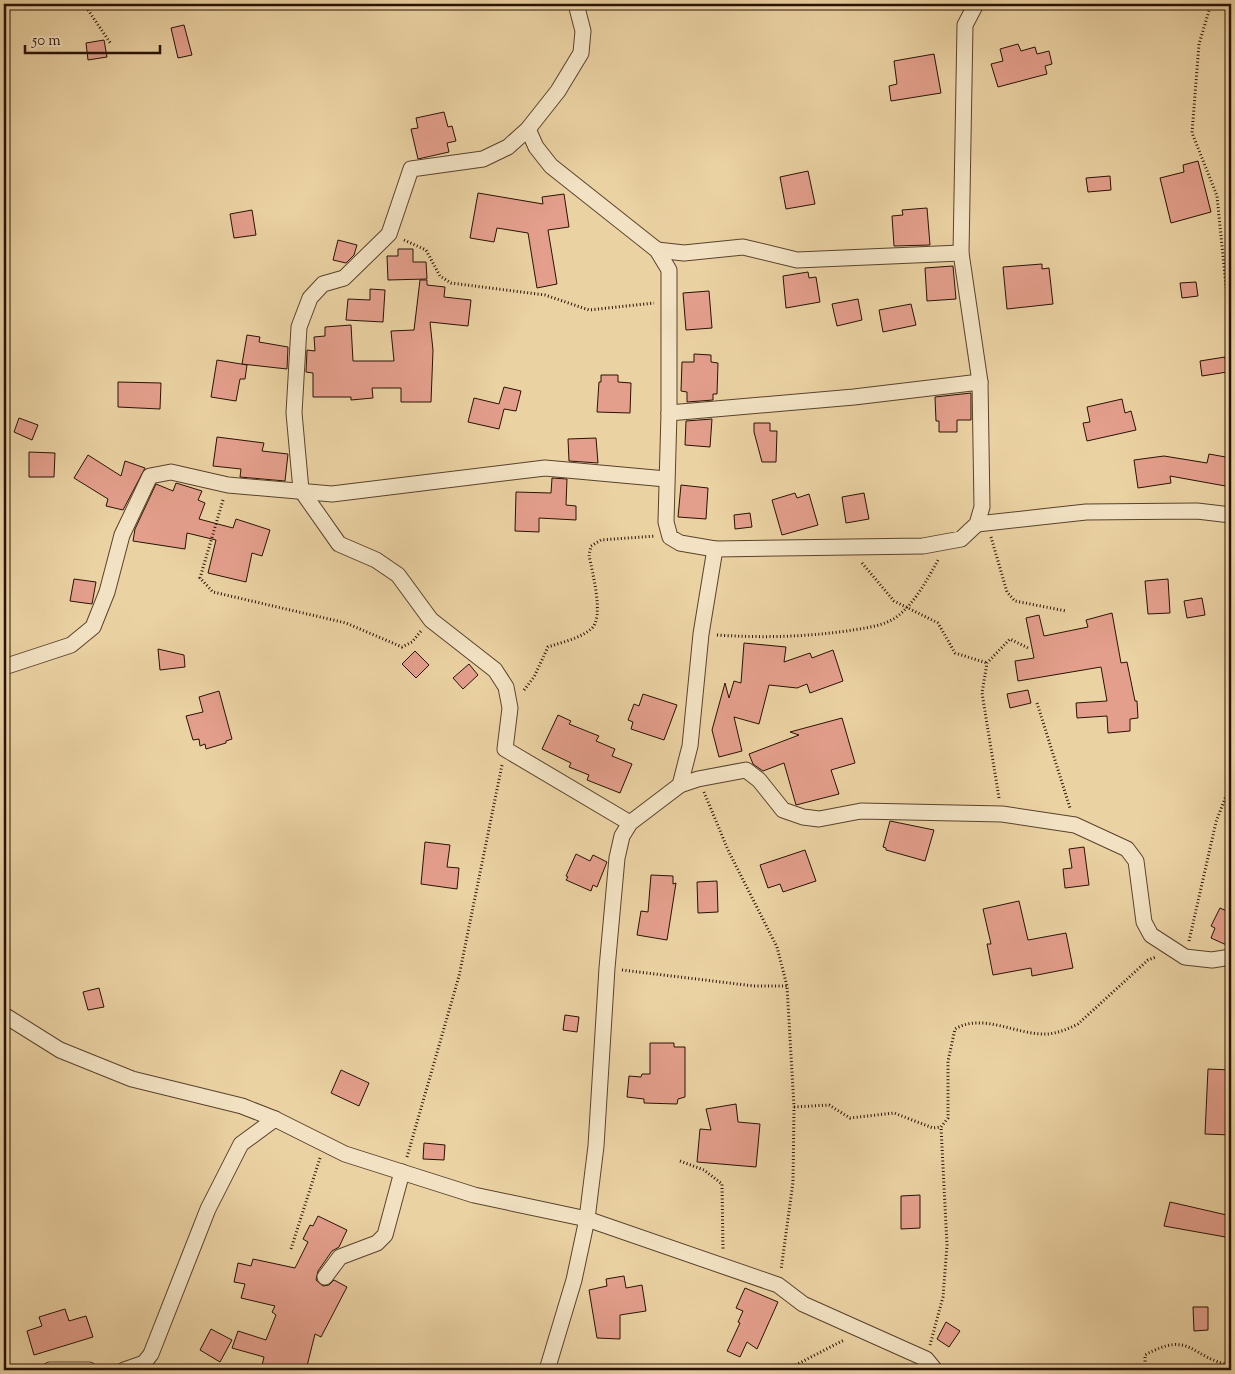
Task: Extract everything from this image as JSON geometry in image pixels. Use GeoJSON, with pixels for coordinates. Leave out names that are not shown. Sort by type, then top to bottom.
{"type":"FeatureCollection","features":[{"type":"Feature","properties":{"kind":"street"},"geometry":{"type":"LineString","coordinates":[[576,4],[583,31],[581,53],[558,92],[528,128],[508,148],[482,159],[411,168],[390,234],[344,278],[323,284],[310,298],[300,327],[294,413],[301,490],[339,544],[376,560],[398,575],[431,620],[495,670],[506,687],[510,708],[505,749],[630,823]]}},
{"type":"Feature","properties":{"kind":"street"},"geometry":{"type":"LineString","coordinates":[[976,4],[965,25],[961,253],[980,382],[982,524]]}},
{"type":"Feature","properties":{"kind":"street"},"geometry":{"type":"LineString","coordinates":[[528,128],[536,147],[551,166],[657,250],[669,270],[669,413],[666,522],[670,537],[680,543],[714,549],[923,546],[961,539],[982,524],[1086,512],[1197,511],[1231,515]]}},
{"type":"Feature","properties":{"kind":"street"},"geometry":{"type":"LineString","coordinates":[[657,250],[684,253],[743,247],[797,260],[961,253]]}},
{"type":"Feature","properties":{"kind":"street"},"geometry":{"type":"LineString","coordinates":[[669,413],[854,397],[980,382]]}},
{"type":"Feature","properties":{"kind":"street"},"geometry":{"type":"LineString","coordinates":[[4,667],[71,645],[93,627],[107,592],[122,535],[150,476],[171,472],[228,485],[332,494],[545,468],[666,479]]}},
{"type":"Feature","properties":{"kind":"street"},"geometry":{"type":"LineString","coordinates":[[680,785],[690,746],[701,634],[714,549]]}},
{"type":"Feature","properties":{"kind":"street"},"geometry":{"type":"LineString","coordinates":[[547,1370],[574,1280],[587,1218],[596,1146],[607,968],[617,858],[622,836],[630,823],[680,785],[698,779],[746,770],[759,780],[783,810],[811,818],[818,819],[861,811],[1002,814],[1075,825],[1127,849],[1136,862],[1144,922],[1152,935],[1179,954],[1212,960],[1231,957]]}},
{"type":"Feature","properties":{"kind":"street"},"geometry":{"type":"LineString","coordinates":[[4,1014],[60,1050],[132,1079],[242,1106],[275,1119],[345,1154],[474,1195],[587,1218],[778,1285],[803,1304],[865,1331],[931,1365]]}},
{"type":"Feature","properties":{"kind":"street"},"geometry":{"type":"LineString","coordinates":[[124,1370],[144,1363],[151,1354],[208,1209],[241,1144],[275,1119]]}},
{"type":"Feature","properties":{"kind":"street"},"geometry":{"type":"LineString","coordinates":[[325,1277],[340,1257],[377,1243],[385,1236],[402,1172]]}},
{"type":"Feature","properties":{"kind":"street"},"geometry":{"type":"LineString","coordinates":[[50,1370],[89,1370]]}},
{"type":"Feature","properties":{"kind":"path"},"geometry":{"type":"LineString","coordinates":[[84,4],[111,44]]}},
{"type":"Feature","properties":{"kind":"path"},"geometry":{"type":"LineString","coordinates":[[1211,4],[1199,44],[1192,133],[1217,196],[1231,336]]}},
{"type":"Feature","properties":{"kind":"path"},"geometry":{"type":"LineString","coordinates":[[390,234],[426,250],[440,276],[451,283],[545,295],[589,310],[669,302]]}},
{"type":"Feature","properties":{"kind":"path"},"geometry":{"type":"LineString","coordinates":[[228,485],[200,578],[212,592],[346,623],[402,647],[412,642],[431,620]]}},
{"type":"Feature","properties":{"kind":"path"},"geometry":{"type":"LineString","coordinates":[[982,524],[1007,592],[1016,601],[1066,611]]}},
{"type":"Feature","properties":{"kind":"path"},"geometry":{"type":"LineString","coordinates":[[510,708],[534,676],[548,647],[583,635],[593,628],[599,615],[589,555],[592,546],[601,540],[651,536],[670,537]]}},
{"type":"Feature","properties":{"kind":"path"},"geometry":{"type":"LineString","coordinates":[[701,634],[774,638],[815,636],[876,626],[894,618],[906,608],[928,579],[949,542]]}},
{"type":"Feature","properties":{"kind":"path"},"geometry":{"type":"LineString","coordinates":[[853,547],[868,572],[894,601],[938,623],[955,653],[987,664]]}},
{"type":"Feature","properties":{"kind":"path"},"geometry":{"type":"LineString","coordinates":[[1002,814],[982,693],[987,664],[1010,639],[1028,648]]}},
{"type":"Feature","properties":{"kind":"path"},"geometry":{"type":"LineString","coordinates":[[1037,702],[1075,825]]}},
{"type":"Feature","properties":{"kind":"path"},"geometry":{"type":"LineString","coordinates":[[402,1172],[460,976],[505,749]]}},
{"type":"Feature","properties":{"kind":"path"},"geometry":{"type":"LineString","coordinates":[[698,779],[728,850],[777,947],[787,986],[794,1108],[793,1182],[778,1285]]}},
{"type":"Feature","properties":{"kind":"path"},"geometry":{"type":"LineString","coordinates":[[931,1365],[943,1296],[947,1245],[941,1127],[948,1118],[948,1061],[955,1029],[962,1024],[982,1023],[1047,1034],[1066,1030],[1078,1024],[1148,960],[1179,954],[1216,822],[1231,783]]}},
{"type":"Feature","properties":{"kind":"path"},"geometry":{"type":"LineString","coordinates":[[607,968],[754,986],[787,986]]}},
{"type":"Feature","properties":{"kind":"path"},"geometry":{"type":"LineString","coordinates":[[794,1108],[829,1105],[850,1118],[894,1113],[933,1128],[941,1127]]}},
{"type":"Feature","properties":{"kind":"path"},"geometry":{"type":"LineString","coordinates":[[291,1249],[318,1167],[323,1143]]}},
{"type":"Feature","properties":{"kind":"path"},"geometry":{"type":"LineString","coordinates":[[680,1161],[704,1170],[722,1184],[722,1265]]}},
{"type":"Feature","properties":{"kind":"path"},"geometry":{"type":"LineString","coordinates":[[786,1370],[796,1363],[865,1331]]}},
{"type":"Feature","properties":{"kind":"path"},"geometry":{"type":"LineString","coordinates":[[1145,1365],[1145,1355],[1162,1346],[1177,1343],[1231,1365]]}},
{"type":"Feature","properties":{"kind":"building"},"geometry":{"type":"Polygon","coordinates":[[[184,25],[192,55],[178,58],[171,28],[184,25]]]}},
{"type":"Feature","properties":{"kind":"building"},"geometry":{"type":"Polygon","coordinates":[[[104,40],[107,57],[88,60],[86,43],[104,40]]]}},
{"type":"Feature","properties":{"kind":"building"},"geometry":{"type":"Polygon","coordinates":[[[1018,44],[1021,51],[1035,47],[1037,54],[1049,51],[1052,64],[1045,66],[1047,74],[998,87],[991,64],[1003,61],[1000,49],[1018,44]]]}},
{"type":"Feature","properties":{"kind":"building"},"geometry":{"type":"Polygon","coordinates":[[[934,54],[941,93],[891,101],[889,86],[897,84],[894,61],[934,54]]]}},
{"type":"Feature","properties":{"kind":"building"},"geometry":{"type":"Polygon","coordinates":[[[444,112],[448,127],[452,126],[456,141],[447,143],[449,152],[418,159],[411,129],[418,128],[416,118],[444,112]]]}},
{"type":"Feature","properties":{"kind":"building"},"geometry":{"type":"Polygon","coordinates":[[[1198,161],[1211,212],[1171,223],[1160,178],[1184,172],[1183,165],[1198,161]]]}},
{"type":"Feature","properties":{"kind":"building"},"geometry":{"type":"Polygon","coordinates":[[[808,171],[815,204],[786,209],[780,177],[808,171]]]}},
{"type":"Feature","properties":{"kind":"building"},"geometry":{"type":"Polygon","coordinates":[[[1110,176],[1111,190],[1088,192],[1086,178],[1110,176]]]}},
{"type":"Feature","properties":{"kind":"building"},"geometry":{"type":"Polygon","coordinates":[[[478,193],[543,204],[542,197],[564,194],[569,227],[548,230],[557,284],[537,288],[528,233],[497,228],[494,242],[470,238],[478,193]]]}},
{"type":"Feature","properties":{"kind":"building"},"geometry":{"type":"Polygon","coordinates":[[[927,208],[930,245],[894,246],[892,216],[903,215],[902,210],[927,208]]]}},
{"type":"Feature","properties":{"kind":"building"},"geometry":{"type":"Polygon","coordinates":[[[252,210],[256,235],[234,238],[230,214],[252,210]]]}},
{"type":"Feature","properties":{"kind":"building"},"geometry":{"type":"Polygon","coordinates":[[[338,240],[357,245],[354,255],[346,263],[333,260],[338,240]]]}},
{"type":"Feature","properties":{"kind":"building"},"geometry":{"type":"Polygon","coordinates":[[[398,249],[413,249],[413,262],[426,262],[427,279],[388,280],[387,256],[398,256],[398,249]]]}},
{"type":"Feature","properties":{"kind":"building"},"geometry":{"type":"Polygon","coordinates":[[[1042,264],[1042,269],[1049,268],[1053,304],[1007,309],[1003,267],[1042,264]]]}},
{"type":"Feature","properties":{"kind":"building"},"geometry":{"type":"Polygon","coordinates":[[[953,266],[956,299],[927,301],[925,268],[953,266]]]}},
{"type":"Feature","properties":{"kind":"building"},"geometry":{"type":"Polygon","coordinates":[[[808,272],[809,278],[816,277],[820,302],[786,308],[783,276],[808,272]]]}},
{"type":"Feature","properties":{"kind":"building"},"geometry":{"type":"Polygon","coordinates":[[[420,280],[427,280],[427,285],[445,287],[444,297],[471,300],[468,326],[430,322],[433,350],[431,402],[401,402],[401,388],[372,388],[373,398],[351,400],[351,397],[313,397],[313,373],[306,372],[307,350],[315,351],[314,337],[325,336],[325,327],[351,325],[353,361],[394,361],[391,331],[414,330],[420,280]]]}},
{"type":"Feature","properties":{"kind":"building"},"geometry":{"type":"Polygon","coordinates":[[[1196,282],[1198,296],[1182,298],[1180,283],[1196,282]]]}},
{"type":"Feature","properties":{"kind":"building"},"geometry":{"type":"Polygon","coordinates":[[[370,289],[385,290],[383,322],[346,320],[348,299],[370,300],[370,289]]]}},
{"type":"Feature","properties":{"kind":"building"},"geometry":{"type":"Polygon","coordinates":[[[709,291],[712,328],[686,330],[683,293],[709,291]]]}},
{"type":"Feature","properties":{"kind":"building"},"geometry":{"type":"Polygon","coordinates":[[[858,299],[862,320],[837,326],[832,304],[858,299]]]}},
{"type":"Feature","properties":{"kind":"building"},"geometry":{"type":"Polygon","coordinates":[[[911,304],[916,325],[883,332],[879,310],[911,304]]]}},
{"type":"Feature","properties":{"kind":"building"},"geometry":{"type":"Polygon","coordinates":[[[247,335],[260,337],[259,342],[288,347],[287,369],[242,364],[247,335]]]}},
{"type":"Feature","properties":{"kind":"building"},"geometry":{"type":"Polygon","coordinates":[[[694,354],[711,355],[711,362],[718,363],[717,394],[713,394],[713,400],[687,402],[687,392],[681,391],[682,362],[694,362],[694,354]]]}},
{"type":"Feature","properties":{"kind":"building"},"geometry":{"type":"Polygon","coordinates":[[[1225,357],[1227,372],[1202,376],[1200,361],[1225,357]]]}},
{"type":"Feature","properties":{"kind":"building"},"geometry":{"type":"Polygon","coordinates":[[[217,360],[247,365],[245,379],[240,379],[236,401],[211,397],[217,360]]]}},
{"type":"Feature","properties":{"kind":"building"},"geometry":{"type":"Polygon","coordinates":[[[601,375],[618,375],[618,382],[631,383],[630,413],[597,412],[601,375]]]}},
{"type":"Feature","properties":{"kind":"building"},"geometry":{"type":"Polygon","coordinates":[[[118,382],[161,383],[160,409],[118,407],[118,382]]]}},
{"type":"Feature","properties":{"kind":"building"},"geometry":{"type":"Polygon","coordinates":[[[504,387],[521,391],[516,411],[504,409],[499,429],[468,422],[474,398],[499,404],[504,387]]]}},
{"type":"Feature","properties":{"kind":"building"},"geometry":{"type":"Polygon","coordinates":[[[971,393],[971,420],[957,420],[957,432],[939,432],[939,421],[936,421],[935,397],[971,393]]]}},
{"type":"Feature","properties":{"kind":"building"},"geometry":{"type":"Polygon","coordinates":[[[1122,399],[1125,413],[1131,411],[1136,430],[1087,441],[1083,423],[1090,422],[1087,407],[1122,399]]]}},
{"type":"Feature","properties":{"kind":"building"},"geometry":{"type":"Polygon","coordinates":[[[19,418],[38,425],[32,440],[14,432],[19,418]]]}},
{"type":"Feature","properties":{"kind":"building"},"geometry":{"type":"Polygon","coordinates":[[[712,419],[710,447],[685,445],[686,421],[712,419]]]}},
{"type":"Feature","properties":{"kind":"building"},"geometry":{"type":"Polygon","coordinates":[[[754,423],[770,423],[770,431],[777,431],[776,462],[762,462],[754,432],[754,423]]]}},
{"type":"Feature","properties":{"kind":"building"},"geometry":{"type":"Polygon","coordinates":[[[217,437],[264,443],[262,451],[288,454],[285,481],[240,477],[241,469],[213,466],[217,437]]]}},
{"type":"Feature","properties":{"kind":"building"},"geometry":{"type":"Polygon","coordinates":[[[596,438],[598,463],[569,461],[568,439],[596,438]]]}},
{"type":"Feature","properties":{"kind":"building"},"geometry":{"type":"Polygon","coordinates":[[[29,452],[55,453],[54,477],[29,477],[29,452]]]}},
{"type":"Feature","properties":{"kind":"building"},"geometry":{"type":"Polygon","coordinates":[[[1209,454],[1231,458],[1231,487],[1170,476],[1171,483],[1138,488],[1134,460],[1164,456],[1207,463],[1209,454]]]}},
{"type":"Feature","properties":{"kind":"building"},"geometry":{"type":"Polygon","coordinates":[[[88,455],[121,476],[125,461],[145,468],[123,510],[106,506],[108,499],[74,478],[88,455]]]}},
{"type":"Feature","properties":{"kind":"building"},"geometry":{"type":"Polygon","coordinates":[[[552,478],[567,479],[566,505],[576,506],[576,520],[539,518],[539,532],[515,531],[516,492],[551,493],[552,478]]]}},
{"type":"Feature","properties":{"kind":"building"},"geometry":{"type":"Polygon","coordinates":[[[176,483],[202,491],[198,500],[205,503],[199,519],[233,528],[236,519],[270,530],[262,556],[252,553],[246,582],[208,573],[216,540],[187,533],[185,549],[133,541],[135,529],[156,484],[173,491],[176,483]]]}},
{"type":"Feature","properties":{"kind":"building"},"geometry":{"type":"Polygon","coordinates":[[[681,485],[708,488],[706,519],[678,517],[681,485]]]}},
{"type":"Feature","properties":{"kind":"building"},"geometry":{"type":"Polygon","coordinates":[[[795,493],[797,498],[809,494],[818,525],[782,535],[772,500],[795,493]]]}},
{"type":"Feature","properties":{"kind":"building"},"geometry":{"type":"Polygon","coordinates":[[[864,493],[869,519],[846,523],[842,497],[864,493]]]}},
{"type":"Feature","properties":{"kind":"building"},"geometry":{"type":"Polygon","coordinates":[[[750,513],[752,527],[735,529],[734,515],[750,513]]]}},
{"type":"Feature","properties":{"kind":"building"},"geometry":{"type":"Polygon","coordinates":[[[74,579],[96,582],[92,604],[70,601],[74,579]]]}},
{"type":"Feature","properties":{"kind":"building"},"geometry":{"type":"Polygon","coordinates":[[[1168,579],[1170,613],[1148,614],[1145,581],[1168,579]]]}},
{"type":"Feature","properties":{"kind":"building"},"geometry":{"type":"Polygon","coordinates":[[[1202,598],[1205,615],[1187,618],[1184,601],[1202,598]]]}},
{"type":"Feature","properties":{"kind":"building"},"geometry":{"type":"Polygon","coordinates":[[[1112,613],[1121,663],[1127,662],[1135,701],[1137,701],[1138,718],[1130,719],[1130,731],[1108,733],[1107,716],[1077,718],[1076,703],[1107,701],[1101,667],[1018,681],[1015,661],[1034,658],[1026,618],[1039,615],[1044,636],[1088,627],[1086,620],[1112,613]]]}},
{"type":"Feature","properties":{"kind":"building"},"geometry":{"type":"Polygon","coordinates":[[[744,643],[786,647],[784,662],[810,653],[812,658],[833,650],[843,681],[810,693],[807,684],[797,688],[769,685],[759,724],[734,717],[742,751],[719,757],[712,730],[725,683],[729,698],[734,681],[741,683],[744,643]]]}},
{"type":"Feature","properties":{"kind":"building"},"geometry":{"type":"Polygon","coordinates":[[[158,649],[184,655],[185,667],[160,670],[158,649]]]}},
{"type":"Feature","properties":{"kind":"building"},"geometry":{"type":"Polygon","coordinates":[[[415,651],[429,665],[416,678],[402,664],[415,651]]]}},
{"type":"Feature","properties":{"kind":"building"},"geometry":{"type":"Polygon","coordinates":[[[469,664],[478,675],[463,689],[453,678],[469,664]]]}},
{"type":"Feature","properties":{"kind":"building"},"geometry":{"type":"Polygon","coordinates":[[[1028,690],[1031,703],[1010,708],[1007,694],[1028,690]]]}},
{"type":"Feature","properties":{"kind":"building"},"geometry":{"type":"Polygon","coordinates":[[[219,691],[232,739],[226,741],[226,743],[206,749],[205,744],[200,746],[199,739],[193,740],[186,716],[203,712],[199,697],[219,691]]]}},
{"type":"Feature","properties":{"kind":"building"},"geometry":{"type":"Polygon","coordinates":[[[643,694],[677,705],[664,740],[631,729],[633,722],[628,720],[634,704],[639,706],[643,694]]]}},
{"type":"Feature","properties":{"kind":"building"},"geometry":{"type":"Polygon","coordinates":[[[558,715],[571,721],[569,724],[599,736],[596,741],[615,749],[612,756],[632,764],[620,793],[587,780],[589,775],[569,767],[571,763],[542,749],[558,715]]]}},
{"type":"Feature","properties":{"kind":"building"},"geometry":{"type":"Polygon","coordinates":[[[842,718],[855,763],[831,770],[839,794],[796,805],[784,763],[763,771],[753,764],[749,754],[799,735],[790,732],[842,718]]]}},
{"type":"Feature","properties":{"kind":"building"},"geometry":{"type":"Polygon","coordinates":[[[890,821],[934,830],[925,861],[886,850],[883,847],[890,821]]]}},
{"type":"Feature","properties":{"kind":"building"},"geometry":{"type":"Polygon","coordinates":[[[425,842],[450,845],[447,867],[459,868],[457,889],[421,884],[425,842]]]}},
{"type":"Feature","properties":{"kind":"building"},"geometry":{"type":"Polygon","coordinates":[[[1084,847],[1089,885],[1065,888],[1063,869],[1072,868],[1069,849],[1084,847]]]}},
{"type":"Feature","properties":{"kind":"building"},"geometry":{"type":"Polygon","coordinates":[[[805,850],[816,881],[783,892],[780,884],[768,888],[760,865],[805,850]]]}},
{"type":"Feature","properties":{"kind":"building"},"geometry":{"type":"Polygon","coordinates":[[[576,854],[590,861],[593,855],[607,862],[597,887],[593,885],[591,891],[566,880],[576,854]]]}},
{"type":"Feature","properties":{"kind":"building"},"geometry":{"type":"Polygon","coordinates":[[[651,875],[673,876],[673,884],[676,883],[667,940],[637,935],[641,911],[648,912],[651,875]]]}},
{"type":"Feature","properties":{"kind":"building"},"geometry":{"type":"Polygon","coordinates":[[[717,881],[718,912],[698,913],[697,882],[717,881]]]}},
{"type":"Feature","properties":{"kind":"building"},"geometry":{"type":"Polygon","coordinates":[[[1019,901],[1028,940],[1066,933],[1073,968],[1032,976],[1031,968],[993,975],[987,944],[991,944],[983,909],[1019,901]]]}},
{"type":"Feature","properties":{"kind":"building"},"geometry":{"type":"Polygon","coordinates":[[[1220,908],[1231,913],[1231,947],[1211,938],[1215,928],[1211,926],[1220,908]]]}},
{"type":"Feature","properties":{"kind":"building"},"geometry":{"type":"Polygon","coordinates":[[[99,988],[104,1007],[88,1010],[83,992],[99,988]]]}},
{"type":"Feature","properties":{"kind":"building"},"geometry":{"type":"Polygon","coordinates":[[[565,1015],[579,1017],[577,1032],[563,1030],[565,1015]]]}},
{"type":"Feature","properties":{"kind":"building"},"geometry":{"type":"Polygon","coordinates":[[[650,1043],[674,1043],[674,1047],[685,1047],[685,1097],[678,1099],[677,1104],[644,1103],[644,1099],[627,1097],[629,1076],[641,1077],[642,1074],[650,1074],[650,1043]]]}},
{"type":"Feature","properties":{"kind":"building"},"geometry":{"type":"Polygon","coordinates":[[[1208,1069],[1231,1070],[1231,1135],[1205,1134],[1208,1069]]]}},
{"type":"Feature","properties":{"kind":"building"},"geometry":{"type":"Polygon","coordinates":[[[341,1070],[369,1083],[359,1106],[331,1093],[341,1070]]]}},
{"type":"Feature","properties":{"kind":"building"},"geometry":{"type":"Polygon","coordinates":[[[736,1104],[738,1122],[760,1124],[756,1167],[697,1162],[700,1129],[711,1130],[706,1109],[736,1104]]]}},
{"type":"Feature","properties":{"kind":"building"},"geometry":{"type":"Polygon","coordinates":[[[424,1143],[445,1145],[444,1160],[423,1159],[424,1143]]]}},
{"type":"Feature","properties":{"kind":"building"},"geometry":{"type":"Polygon","coordinates":[[[920,1195],[920,1228],[901,1229],[901,1196],[920,1195]]]}},
{"type":"Feature","properties":{"kind":"building"},"geometry":{"type":"Polygon","coordinates":[[[1170,1202],[1231,1216],[1231,1238],[1164,1226],[1170,1202]]]}},
{"type":"Feature","properties":{"kind":"building"},"geometry":{"type":"Polygon","coordinates":[[[318,1216],[347,1230],[339,1247],[332,1251],[318,1271],[316,1280],[323,1286],[329,1285],[334,1280],[347,1287],[321,1337],[315,1334],[306,1370],[261,1370],[264,1357],[232,1348],[238,1331],[266,1340],[276,1315],[272,1312],[275,1306],[241,1298],[245,1284],[234,1282],[238,1263],[251,1266],[253,1259],[295,1268],[308,1242],[303,1239],[310,1225],[313,1226],[318,1216]]]}},
{"type":"Feature","properties":{"kind":"building"},"geometry":{"type":"Polygon","coordinates":[[[624,1276],[626,1288],[642,1285],[646,1311],[620,1315],[620,1339],[597,1338],[589,1290],[607,1286],[606,1279],[624,1276]]]}},
{"type":"Feature","properties":{"kind":"building"},"geometry":{"type":"Polygon","coordinates":[[[745,1288],[778,1302],[757,1349],[747,1342],[740,1357],[727,1351],[740,1323],[738,1322],[743,1311],[736,1308],[745,1288]]]}},
{"type":"Feature","properties":{"kind":"building"},"geometry":{"type":"Polygon","coordinates":[[[1193,1307],[1208,1307],[1208,1330],[1194,1331],[1193,1307]]]}},
{"type":"Feature","properties":{"kind":"building"},"geometry":{"type":"Polygon","coordinates":[[[65,1309],[69,1321],[86,1316],[93,1337],[34,1355],[27,1331],[42,1326],[39,1317],[65,1309]]]}},
{"type":"Feature","properties":{"kind":"building"},"geometry":{"type":"Polygon","coordinates":[[[946,1322],[960,1331],[949,1347],[937,1339],[946,1322]]]}},
{"type":"Feature","properties":{"kind":"building"},"geometry":{"type":"Polygon","coordinates":[[[211,1329],[232,1340],[220,1362],[200,1350],[211,1329]]]}}]}
